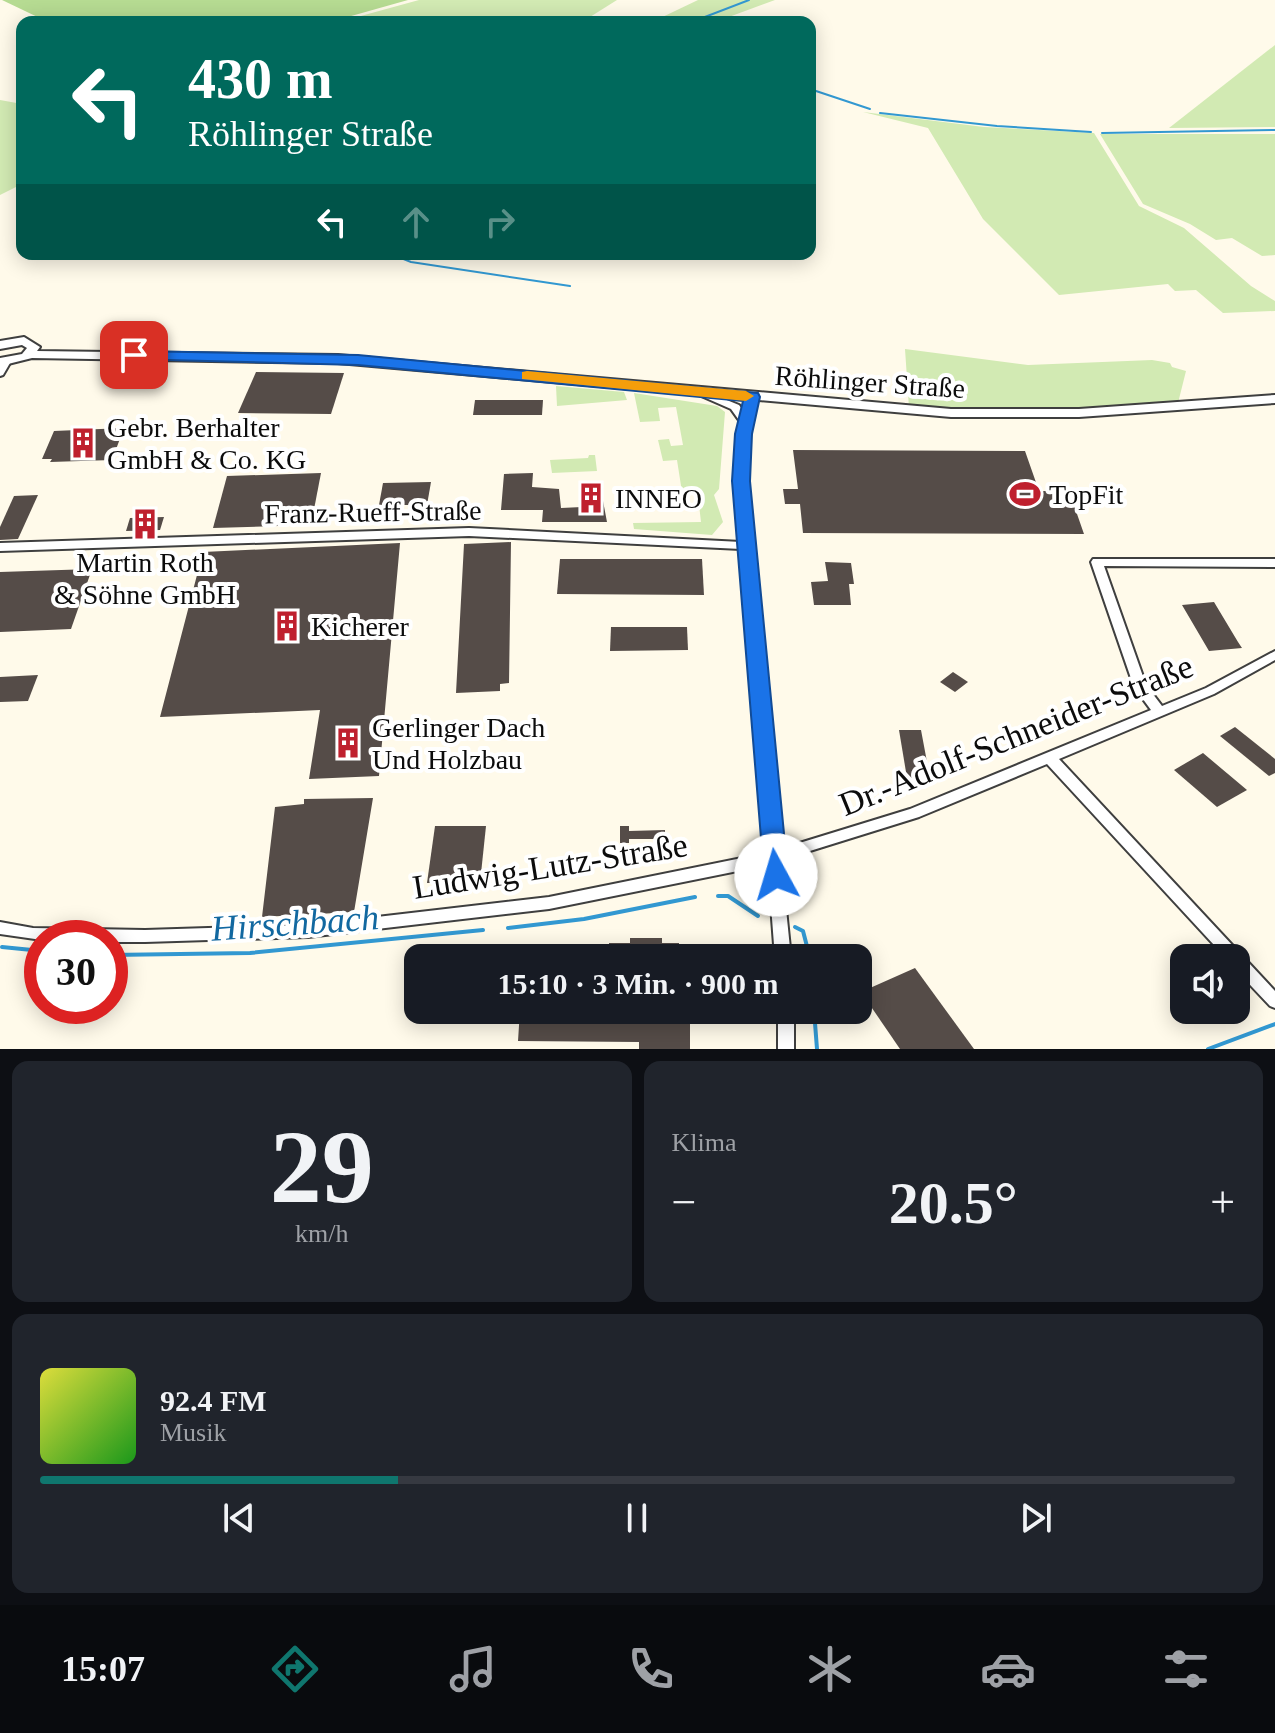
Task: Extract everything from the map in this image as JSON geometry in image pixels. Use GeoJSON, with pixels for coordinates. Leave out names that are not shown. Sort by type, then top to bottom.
{"type":"FeatureCollection","features":[{"type":"Feature","properties":{"kind":"street"},"geometry":{"type":"LineString","coordinates":[[0,345],[18,341],[29,342],[34,347],[31,354],[2,366]]}},
{"type":"Feature","properties":{"kind":"street","name":"Röhlinger Straße"},"geometry":{"type":"LineString","coordinates":[[31,354],[338,359],[896,410],[1003,415],[1104,412],[1275,399]]}},
{"type":"Feature","properties":{"kind":"street"},"geometry":{"type":"LineString","coordinates":[[702,393],[728,403],[746,422]]}},
{"type":"Feature","properties":{"kind":"street"},"geometry":{"type":"LineString","coordinates":[[752,397],[746,422],[741,481],[782,944]]}},
{"type":"Feature","properties":{"kind":"street","name":"Franz-Rueff-Straße"},"geometry":{"type":"LineString","coordinates":[[0,547],[456,532],[746,546]]}},
{"type":"Feature","properties":{"kind":"street"},"geometry":{"type":"LineString","coordinates":[[1160,712],[1140,687],[1097,562],[1275,563]]}},
{"type":"Feature","properties":{"kind":"street","name":"Dr.-Adolf-Schneider-Straße"},"geometry":{"type":"LineString","coordinates":[[774,856],[914,813],[1160,712],[1239,677],[1275,655]]}},
{"type":"Feature","properties":{"kind":"street"},"geometry":{"type":"LineString","coordinates":[[1050,758],[1221,944]]}},
{"type":"Feature","properties":{"kind":"street","name":"Ludwig-Lutz-Straße"},"geometry":{"type":"LineString","coordinates":[[0,928],[33,934],[145,936],[308,931],[549,903],[774,856]]}},
{"type":"Feature","properties":{"kind":"street"},"geometry":{"type":"LineString","coordinates":[[1250,975],[1275,1001]]}},
{"type":"Feature","properties":{"kind":"street"},"geometry":{"type":"LineString","coordinates":[[786,1024],[786,1049]]}},
{"type":"Feature","properties":{"kind":"green space"},"geometry":{"type":"Polygon","coordinates":[[[2,0],[408,0],[351,16],[35,16],[2,0]]]}},
{"type":"Feature","properties":{"kind":"green space"},"geometry":{"type":"Polygon","coordinates":[[[419,0],[617,0],[592,16],[361,16],[419,0]]]}},
{"type":"Feature","properties":{"kind":"green space"},"geometry":{"type":"Polygon","coordinates":[[[698,0],[775,0],[732,16],[665,16],[698,0]]]}},
{"type":"Feature","properties":{"kind":"green space"},"geometry":{"type":"Polygon","coordinates":[[[1275,45],[1275,127],[1169,128],[1275,45]]]}},
{"type":"Feature","properties":{"kind":"green space"},"geometry":{"type":"Polygon","coordinates":[[[0,100],[16,103],[16,187],[0,195],[0,100]]]}},
{"type":"Feature","properties":{"kind":"green space"},"geometry":{"type":"Polygon","coordinates":[[[863,112],[984,127],[1094,133],[1139,206],[1184,228],[1251,286],[1275,301],[1275,311],[1223,313],[1196,290],[1175,291],[1168,284],[1059,295],[983,219],[928,128],[863,112]]]}},
{"type":"Feature","properties":{"kind":"green space"},"geometry":{"type":"Polygon","coordinates":[[[1100,134],[1275,134],[1275,255],[1262,256],[1232,238],[1216,240],[1190,224],[1143,204],[1100,134]]]}},
{"type":"Feature","properties":{"kind":"green space"},"geometry":{"type":"Polygon","coordinates":[[[905,349],[1028,365],[1152,360],[1170,363],[1172,367],[1186,371],[1178,403],[1062,410],[909,408],[905,349]]]}},
{"type":"Feature","properties":{"kind":"green space"},"geometry":{"type":"Polygon","coordinates":[[[556,386],[624,392],[627,400],[557,406],[556,386]]]}},
{"type":"Feature","properties":{"kind":"green space"},"geometry":{"type":"Polygon","coordinates":[[[634,393],[717,406],[725,412],[719,489],[714,495],[723,522],[712,535],[634,529],[633,523],[701,522],[698,496],[682,492],[677,460],[663,461],[658,440],[669,439],[671,446],[683,445],[676,407],[658,408],[660,421],[640,422],[634,393]]]}},
{"type":"Feature","properties":{"kind":"green space"},"geometry":{"type":"Polygon","coordinates":[[[595,455],[597,471],[552,473],[550,460],[588,458],[595,455]]]}},
{"type":"Feature","properties":{"kind":"building"},"geometry":{"type":"Polygon","coordinates":[[[256,372],[344,373],[331,414],[238,413],[256,372]]]}},
{"type":"Feature","properties":{"kind":"building"},"geometry":{"type":"Polygon","coordinates":[[[475,400],[543,400],[542,415],[473,415],[475,400]]]}},
{"type":"Feature","properties":{"kind":"building","name":"Gebr. Berhalter GmbH & Co. KG"},"geometry":{"type":"Polygon","coordinates":[[[124,428],[112,460],[50,462],[52,459],[42,459],[54,431],[124,428]]]}},
{"type":"Feature","properties":{"kind":"building"},"geometry":{"type":"Polygon","coordinates":[[[793,450],[1025,451],[1039,491],[1069,491],[1084,534],[803,533],[800,504],[785,504],[783,489],[798,489],[793,450]]]}},
{"type":"Feature","properties":{"kind":"building"},"geometry":{"type":"Polygon","coordinates":[[[321,473],[311,525],[213,528],[227,476],[321,473]]]}},
{"type":"Feature","properties":{"kind":"building"},"geometry":{"type":"Polygon","coordinates":[[[533,473],[532,487],[559,489],[561,508],[582,507],[579,487],[600,485],[607,522],[542,522],[543,510],[501,510],[504,474],[533,473]]]}},
{"type":"Feature","properties":{"kind":"building"},"geometry":{"type":"Polygon","coordinates":[[[431,482],[427,505],[379,505],[383,483],[431,482]]]}},
{"type":"Feature","properties":{"kind":"building"},"geometry":{"type":"Polygon","coordinates":[[[38,495],[18,539],[0,540],[0,527],[14,496],[38,495]]]}},
{"type":"Feature","properties":{"kind":"building","name":"Martin Roth & Söhne GmbH"},"geometry":{"type":"Polygon","coordinates":[[[164,517],[160,530],[126,531],[130,518],[164,517]]]}},
{"type":"Feature","properties":{"kind":"building","name":"Kicherer"},"geometry":{"type":"Polygon","coordinates":[[[511,542],[509,683],[500,684],[500,691],[456,693],[464,544],[511,542]]]}},
{"type":"Feature","properties":{"kind":"building","name":"Kicherer"},"geometry":{"type":"Polygon","coordinates":[[[400,543],[379,776],[309,779],[320,710],[160,717],[203,552],[400,543]]]}},
{"type":"Feature","properties":{"kind":"building"},"geometry":{"type":"Polygon","coordinates":[[[560,559],[702,559],[704,595],[557,594],[560,559]]]}},
{"type":"Feature","properties":{"kind":"building"},"geometry":{"type":"Polygon","coordinates":[[[825,562],[851,563],[854,584],[849,584],[851,605],[814,605],[811,582],[828,581],[825,562]]]}},
{"type":"Feature","properties":{"kind":"building"},"geometry":{"type":"Polygon","coordinates":[[[92,569],[71,629],[0,632],[0,572],[92,569]]]}},
{"type":"Feature","properties":{"kind":"building"},"geometry":{"type":"Polygon","coordinates":[[[1214,602],[1242,648],[1209,651],[1182,605],[1214,602]]]}},
{"type":"Feature","properties":{"kind":"building"},"geometry":{"type":"Polygon","coordinates":[[[611,627],[687,627],[688,650],[610,651],[611,627]]]}},
{"type":"Feature","properties":{"kind":"building"},"geometry":{"type":"Polygon","coordinates":[[[953,672],[968,682],[955,692],[940,682],[953,672]]]}},
{"type":"Feature","properties":{"kind":"building"},"geometry":{"type":"Polygon","coordinates":[[[38,675],[28,701],[0,702],[0,677],[38,675]]]}},
{"type":"Feature","properties":{"kind":"building"},"geometry":{"type":"Polygon","coordinates":[[[1235,727],[1275,759],[1275,773],[1269,776],[1220,736],[1235,727]]]}},
{"type":"Feature","properties":{"kind":"building"},"geometry":{"type":"Polygon","coordinates":[[[899,730],[921,730],[930,778],[907,778],[899,730]]]}},
{"type":"Feature","properties":{"kind":"building"},"geometry":{"type":"Polygon","coordinates":[[[1203,753],[1247,790],[1217,807],[1174,770],[1203,753]]]}},
{"type":"Feature","properties":{"kind":"building"},"geometry":{"type":"Polygon","coordinates":[[[373,798],[354,912],[262,917],[275,807],[304,804],[304,799],[373,798]]]}},
{"type":"Feature","properties":{"kind":"building"},"geometry":{"type":"Polygon","coordinates":[[[435,826],[486,826],[480,883],[427,883],[435,826]]]}},
{"type":"Feature","properties":{"kind":"building"},"geometry":{"type":"Polygon","coordinates":[[[620,826],[629,826],[629,831],[665,830],[665,839],[629,839],[629,843],[620,843],[620,826]]]}},
{"type":"Feature","properties":{"kind":"building"},"geometry":{"type":"Polygon","coordinates":[[[630,938],[662,938],[662,943],[679,944],[609,944],[630,943],[630,938]]]}},
{"type":"Feature","properties":{"kind":"building"},"geometry":{"type":"Polygon","coordinates":[[[915,968],[974,1049],[900,1049],[872,1008],[872,987],[915,968]]]}},
{"type":"Feature","properties":{"kind":"building"},"geometry":{"type":"Polygon","coordinates":[[[519,1024],[690,1024],[690,1049],[639,1049],[639,1042],[518,1041],[519,1024]]]}},
{"type":"Feature","properties":{"kind":"waterway"},"geometry":{"type":"LineString","coordinates":[[707,16],[749,0]]}},
{"type":"Feature","properties":{"kind":"waterway"},"geometry":{"type":"LineString","coordinates":[[816,91],[870,109]]}},
{"type":"Feature","properties":{"kind":"waterway"},"geometry":{"type":"LineString","coordinates":[[880,113],[997,126],[1091,132]]}},
{"type":"Feature","properties":{"kind":"waterway"},"geometry":{"type":"LineString","coordinates":[[1102,133],[1275,130]]}},
{"type":"Feature","properties":{"kind":"waterway"},"geometry":{"type":"LineString","coordinates":[[406,260],[570,286]]}},
{"type":"Feature","properties":{"kind":"waterway","name":"Hirschbach"},"geometry":{"type":"LineString","coordinates":[[718,896],[728,896],[758,916]]}},
{"type":"Feature","properties":{"kind":"waterway","name":"Hirschbach"},"geometry":{"type":"LineString","coordinates":[[508,928],[584,919],[695,897]]}},
{"type":"Feature","properties":{"kind":"waterway","name":"Hirschbach"},"geometry":{"type":"LineString","coordinates":[[795,927],[803,931],[806,944]]}},
{"type":"Feature","properties":{"kind":"waterway","name":"Hirschbach"},"geometry":{"type":"LineString","coordinates":[[128,955],[250,953],[483,930]]}},
{"type":"Feature","properties":{"kind":"waterway","name":"Hirschbach"},"geometry":{"type":"LineString","coordinates":[[2,947],[24,949]]}},
{"type":"Feature","properties":{"kind":"waterway","name":"Hirschbach"},"geometry":{"type":"LineString","coordinates":[[815,1024],[817,1049]]}},
{"type":"Feature","properties":{"kind":"waterway","name":"Hirschbach"},"geometry":{"type":"LineString","coordinates":[[1208,1049],[1275,1024]]}},
{"type":"Feature","properties":{"kind":"slow traffic"},"geometry":{"type":"LineString","coordinates":[[527,376],[746,396]]}},
{"type":"Feature","properties":{"kind":"place","name":"Gebr. Berhalter GmbH & Co. KG"},"geometry":{"type":"Point","coordinates":[83,443]}},
{"type":"Feature","properties":{"kind":"place","name":"TopFit"},"geometry":{"type":"Point","coordinates":[1025,494]}},
{"type":"Feature","properties":{"kind":"place","name":"INNEO"},"geometry":{"type":"Point","coordinates":[591,498]}},
{"type":"Feature","properties":{"kind":"place","name":"Martin Roth & Söhne GmbH"},"geometry":{"type":"Point","coordinates":[145,524]}},
{"type":"Feature","properties":{"kind":"place","name":"Kicherer"},"geometry":{"type":"Point","coordinates":[287,626]}},
{"type":"Feature","properties":{"kind":"place","name":"Gerlinger Dach Und Holzbau"},"geometry":{"type":"Point","coordinates":[348,743]}},
{"type":"Feature","properties":{"kind":"route"},"geometry":{"type":"LineString","coordinates":[[134,355],[358,360],[752,397],[744,434],[741,481],[776,875]]}}]}
